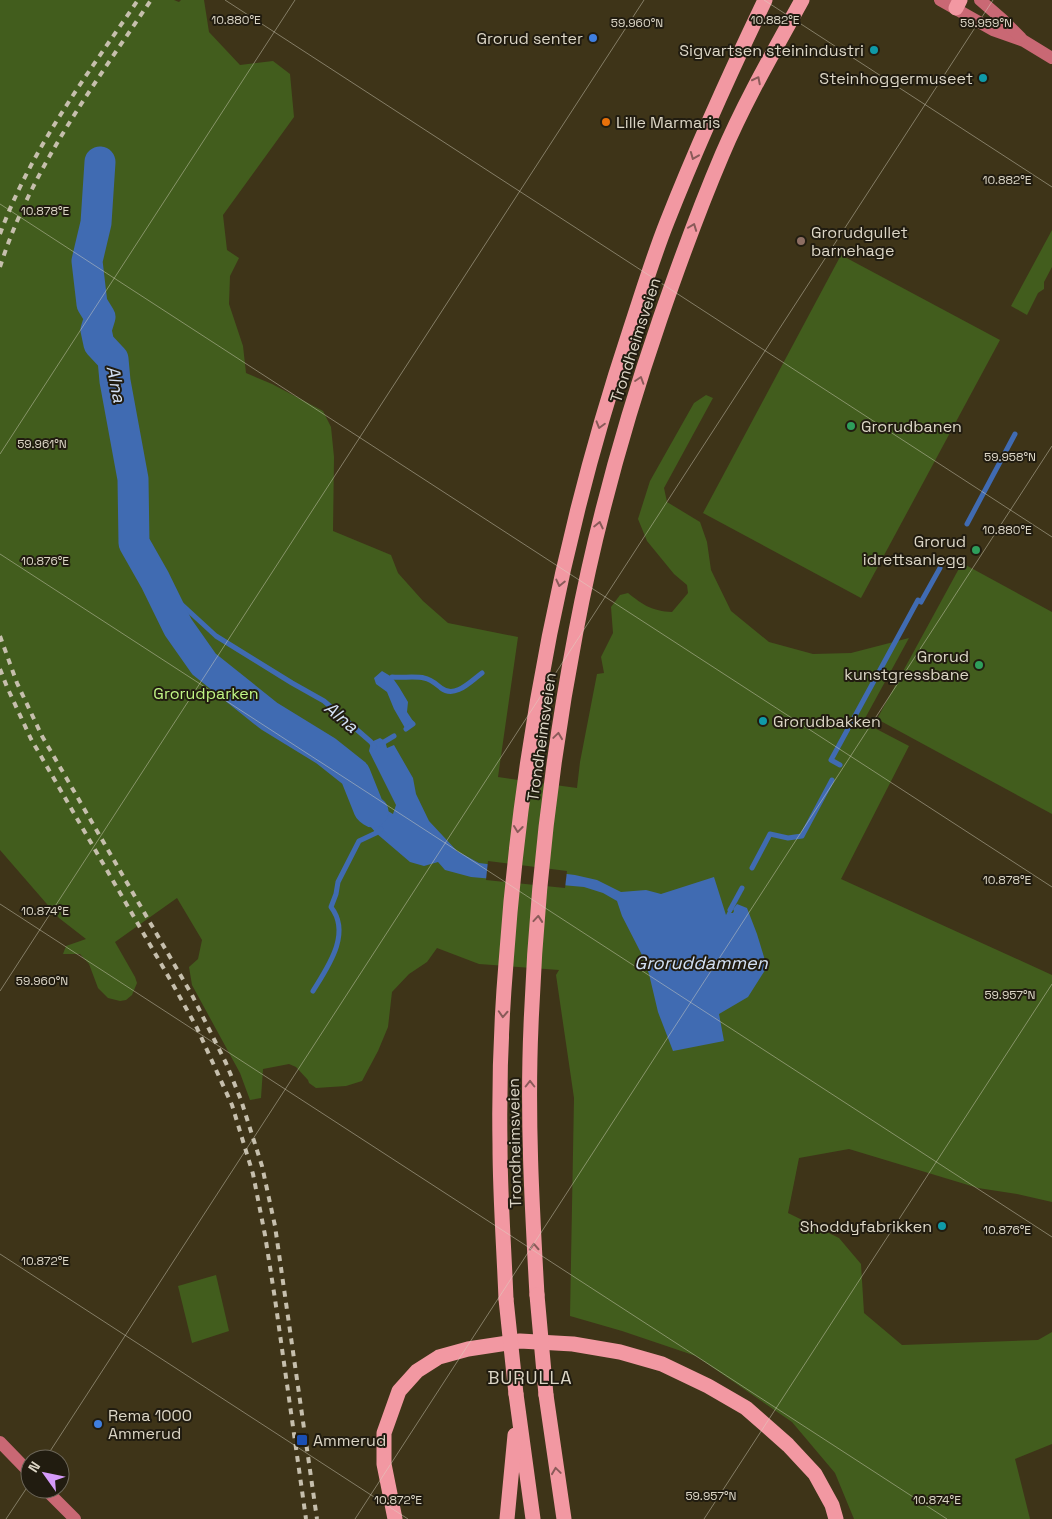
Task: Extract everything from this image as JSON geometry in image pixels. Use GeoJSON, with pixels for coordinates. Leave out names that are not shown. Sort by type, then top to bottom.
{"type":"FeatureCollection","features":[{"type":"Feature","properties":{"kind":"highway","name":"Trondheimsveien"},"geometry":{"type":"LineString","coordinates":[[533,1519],[518,1411],[506,1299],[500,1142],[505,966],[524,781],[552,620],[580,499],[610,392],[666,225],[716,103],[765,0]]}},
{"type":"Feature","properties":{"kind":"highway","name":"Trondheimsveien"},"geometry":{"type":"LineString","coordinates":[[564,1519],[546,1395],[537,1295],[530,1140],[531,1029],[534,968],[551,784],[562,709],[591,561],[620,444],[644,366],[691,231],[722,154],[763,69],[802,0]]}},
{"type":"Feature","properties":{"kind":"highway"},"geometry":{"type":"LineString","coordinates":[[394,1519],[384,1464],[384,1433],[399,1391],[417,1371],[439,1357],[468,1349],[520,1341],[573,1344],[620,1352],[662,1364],[708,1386],[746,1408],[788,1445],[814,1474],[832,1505],[836,1519]]}},
{"type":"Feature","properties":{"kind":"highway"},"geometry":{"type":"LineString","coordinates":[[507,1519],[510,1473],[518,1411]]}},
{"type":"Feature","properties":{"kind":"street"},"geometry":{"type":"LineString","coordinates":[[940,0],[958,4],[992,30],[1024,41],[1052,58]]}},
{"type":"Feature","properties":{"kind":"street"},"geometry":{"type":"LineString","coordinates":[[980,0],[1024,41]]}},
{"type":"Feature","properties":{"kind":"street"},"geometry":{"type":"LineString","coordinates":[[0,1442],[20,1463]]}},
{"type":"Feature","properties":{"kind":"street"},"geometry":{"type":"LineString","coordinates":[[55,1499],[75,1519]]}},
{"type":"Feature","properties":{"kind":"green space","name":"Grorudparken"},"geometry":{"type":"Polygon","coordinates":[[[0,0],[174,0],[179,2],[181,0],[204,0],[209,32],[240,65],[273,61],[290,74],[294,117],[223,215],[227,250],[239,258],[230,276],[229,304],[243,346],[246,373],[272,384],[323,411],[331,427],[334,457],[333,531],[391,555],[398,573],[423,601],[448,623],[518,637],[498,777],[577,788],[580,762],[597,674],[604,673],[601,657],[613,633],[611,607],[620,595],[628,593],[648,607],[672,612],[688,593],[687,585],[674,574],[647,541],[638,519],[650,481],[694,403],[706,395],[713,398],[664,488],[667,502],[700,522],[707,542],[711,570],[731,611],[769,642],[813,654],[851,653],[909,638],[863,722],[909,746],[841,879],[1052,975],[1052,1202],[978,1188],[849,1149],[799,1158],[788,1213],[839,1238],[861,1264],[864,1313],[902,1345],[1038,1340],[1052,1332],[1052,1444],[1015,1459],[1030,1519],[854,1519],[835,1473],[792,1422],[696,1356],[570,1316],[574,1098],[556,975],[559,970],[479,964],[437,948],[427,962],[409,974],[392,992],[388,1027],[362,1081],[346,1086],[316,1088],[309,1083],[296,1067],[289,1064],[263,1069],[261,1098],[250,1100],[240,1073],[192,985],[189,967],[198,959],[202,940],[177,898],[115,942],[137,983],[132,995],[126,1000],[120,1001],[108,998],[98,988],[89,964],[80,954],[63,954],[66,946],[86,939],[59,918],[0,850],[0,0]]]}},
{"type":"Feature","properties":{"kind":"green space"},"geometry":{"type":"Polygon","coordinates":[[[1052,230],[1052,267],[1044,282],[1044,289],[1038,293],[1027,315],[1011,306],[1052,230]]]}},
{"type":"Feature","properties":{"kind":"green space","name":"Grorudbanen"},"geometry":{"type":"Polygon","coordinates":[[[841,255],[1000,340],[861,598],[703,513],[841,255]]]}},
{"type":"Feature","properties":{"kind":"green space","name":"Grorud kunstgressbane"},"geometry":{"type":"Polygon","coordinates":[[[962,563],[1052,612],[1052,814],[877,719],[962,563]]]}},
{"type":"Feature","properties":{"kind":"green space"},"geometry":{"type":"Polygon","coordinates":[[[216,1275],[229,1331],[192,1343],[178,1286],[216,1275]]]}},
{"type":"Feature","properties":{"kind":"water"},"geometry":{"type":"Polygon","coordinates":[[[382,671],[392,677],[408,702],[407,712],[413,721],[405,728],[387,692],[376,684],[374,678],[382,671]]]}},
{"type":"Feature","properties":{"kind":"water","name":"Groruddammen"},"geometry":{"type":"Polygon","coordinates":[[[380,738],[385,741],[387,748],[394,745],[413,778],[416,794],[429,821],[457,851],[479,863],[575,875],[597,880],[621,892],[646,890],[661,894],[714,877],[726,915],[729,909],[733,913],[733,909],[737,904],[747,908],[767,967],[748,997],[719,1014],[724,1041],[673,1051],[658,1012],[649,974],[617,901],[603,893],[584,887],[471,877],[445,870],[438,862],[424,866],[410,862],[376,833],[365,820],[356,797],[355,774],[376,804],[393,814],[396,805],[369,751],[371,742],[380,738]]]}},
{"type":"Feature","properties":{"kind":"pier"},"geometry":{"type":"Polygon","coordinates":[[[488,861],[567,871],[565,888],[486,880],[488,861]]]}},
{"type":"Feature","properties":{"kind":"waterway","name":"Alna"},"geometry":{"type":"LineString","coordinates":[[100,162],[96,223],[87,261],[92,304],[100,317],[96,330],[99,344],[113,359],[115,381],[133,479],[134,543],[178,627],[204,664],[269,716],[326,751],[355,774],[369,809],[373,812]]}},
{"type":"Feature","properties":{"kind":"waterway"},"geometry":{"type":"LineString","coordinates":[[967,524],[1015,434]]}},
{"type":"Feature","properties":{"kind":"waterway"},"geometry":{"type":"LineString","coordinates":[[840,765],[831,760],[918,600],[921,602],[940,568]]}},
{"type":"Feature","properties":{"kind":"waterway","name":"Alna"},"geometry":{"type":"LineString","coordinates":[[155,580],[216,636],[324,701],[371,742],[374,747]]}},
{"type":"Feature","properties":{"kind":"waterway"},"geometry":{"type":"LineString","coordinates":[[392,677],[427,679],[446,691],[452,691],[463,688],[482,673]]}},
{"type":"Feature","properties":{"kind":"waterway"},"geometry":{"type":"LineString","coordinates":[[406,729],[412,723]]}},
{"type":"Feature","properties":{"kind":"waterway"},"geometry":{"type":"LineString","coordinates":[[379,745],[394,736]]}},
{"type":"Feature","properties":{"kind":"waterway"},"geometry":{"type":"LineString","coordinates":[[752,868],[770,834],[788,838],[802,836],[832,780]]}},
{"type":"Feature","properties":{"kind":"waterway"},"geometry":{"type":"LineString","coordinates":[[313,991],[325,972],[335,951],[338,939],[337,917],[331,907],[338,882],[359,841],[381,829]]}},
{"type":"Feature","properties":{"kind":"waterway"},"geometry":{"type":"LineString","coordinates":[[730,910],[742,888]]}},
{"type":"Feature","properties":{"kind":"railway"},"geometry":{"type":"LineString","coordinates":[[0,234],[27,172],[44,142],[138,0]]}},
{"type":"Feature","properties":{"kind":"railway"},"geometry":{"type":"LineString","coordinates":[[0,267],[13,231],[46,162],[86,96],[151,0]]}},
{"type":"Feature","properties":{"kind":"railway"},"geometry":{"type":"LineString","coordinates":[[0,636],[17,683],[42,736],[192,995],[226,1063],[241,1100],[262,1166],[275,1226],[317,1519]]}},
{"type":"Feature","properties":{"kind":"railway"},"geometry":{"type":"LineString","coordinates":[[0,669],[31,739],[197,1028],[232,1105],[253,1174],[265,1235],[306,1519]]}},
{"type":"Feature","properties":{"kind":"place","name":"Grorud senter"},"geometry":{"type":"Point","coordinates":[593,38]}},
{"type":"Feature","properties":{"kind":"place","name":"Sigvartsen steinindustri"},"geometry":{"type":"Point","coordinates":[874,50]}},
{"type":"Feature","properties":{"kind":"place","name":"Steinhoggermuseet"},"geometry":{"type":"Point","coordinates":[983,78]}},
{"type":"Feature","properties":{"kind":"place","name":"Lille Marmaris"},"geometry":{"type":"Point","coordinates":[606,122]}},
{"type":"Feature","properties":{"kind":"place","name":"Grorudgullet barnehage"},"geometry":{"type":"Point","coordinates":[801,241]}},
{"type":"Feature","properties":{"kind":"place","name":"Grorudbanen"},"geometry":{"type":"Point","coordinates":[851,426]}},
{"type":"Feature","properties":{"kind":"place","name":"Grorud idrettsanlegg"},"geometry":{"type":"Point","coordinates":[976,550]}},
{"type":"Feature","properties":{"kind":"place","name":"Grorud kunstgressbane"},"geometry":{"type":"Point","coordinates":[979,665]}},
{"type":"Feature","properties":{"kind":"place","name":"Grorudbakken"},"geometry":{"type":"Point","coordinates":[763,721]}},
{"type":"Feature","properties":{"kind":"place","name":"Shoddyfabrikken"},"geometry":{"type":"Point","coordinates":[942,1226]}},
{"type":"Feature","properties":{"kind":"place","name":"Rema 1000 Ammerud"},"geometry":{"type":"Point","coordinates":[98,1424]}},
{"type":"Feature","properties":{"kind":"place","name":"Ammerud"},"geometry":{"type":"Point","coordinates":[302,1440]}},
{"type":"Feature","properties":{"kind":"district","name":"BURULLA"},"geometry":{"type":"Point","coordinates":[530,1378]}}]}
